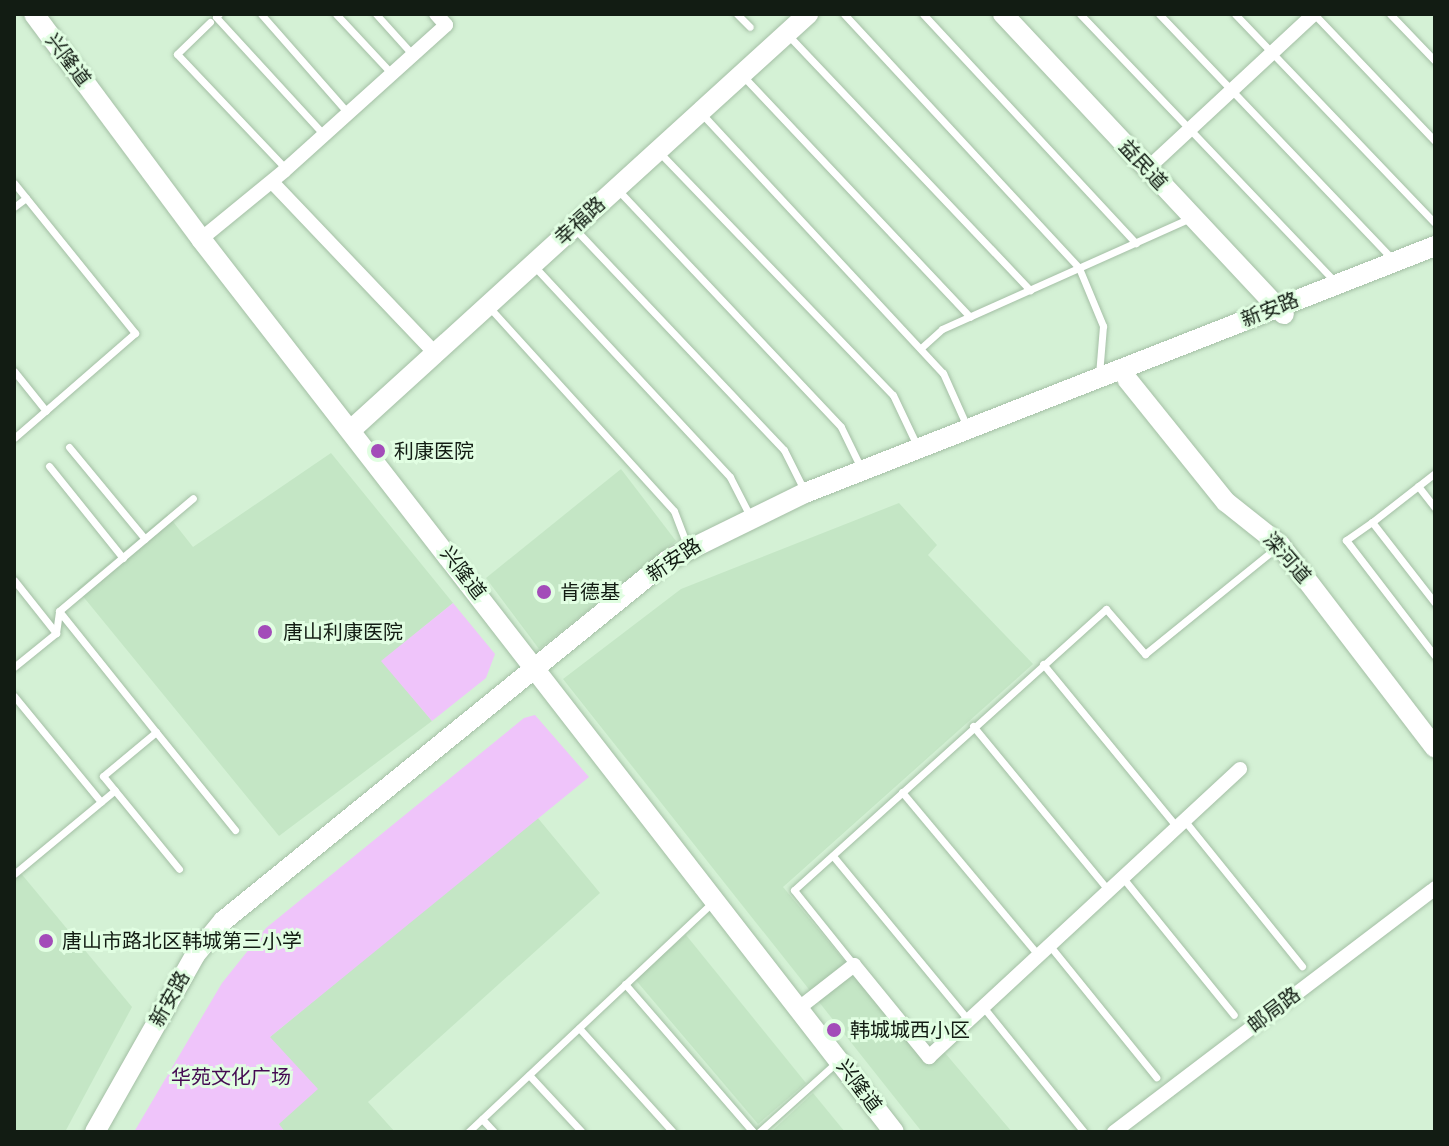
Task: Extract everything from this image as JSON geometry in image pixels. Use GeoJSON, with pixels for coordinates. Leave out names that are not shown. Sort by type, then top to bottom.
{"type":"FeatureCollection","features":[{"type":"Feature","properties":{"kind":"main road","name":"兴隆道"},"geometry":{"type":"LineString","coordinates":[[34,14],[201,239],[352,429],[894,1132]]}},
{"type":"Feature","properties":{"kind":"main road","name":"幸福路"},"geometry":{"type":"LineString","coordinates":[[352,429],[808,14]]}},
{"type":"Feature","properties":{"kind":"main road","name":"益民道"},"geometry":{"type":"LineString","coordinates":[[1003,14],[1280,311]]}},
{"type":"Feature","properties":{"kind":"main road","name":"新安路"},"geometry":{"type":"LineString","coordinates":[[95,1132],[195,955],[223,921],[695,556],[769,521],[1127,379],[1337,283],[1435,246]]}},
{"type":"Feature","properties":{"kind":"main road","name":"新安路"},"geometry":{"type":"LineString","coordinates":[[106,1132],[204,959],[234,926],[264,896],[540,673],[688,547],[805,493],[1098,379],[1435,256]]}},
{"type":"Feature","properties":{"kind":"main road","name":"滦河道"},"geometry":{"type":"LineString","coordinates":[[1127,379],[1226,502],[1280,545],[1435,748]]}},
{"type":"Feature","properties":{"kind":"street"},"geometry":{"type":"LineString","coordinates":[[201,239],[272,182],[446,25],[436,14]]}},
{"type":"Feature","properties":{"kind":"street"},"geometry":{"type":"LineString","coordinates":[[1147,169],[1314,14]]}},
{"type":"Feature","properties":{"kind":"street"},"geometry":{"type":"LineString","coordinates":[[272,182],[435,353]]}},
{"type":"Feature","properties":{"kind":"street"},"geometry":{"type":"LineString","coordinates":[[799,1008],[854,965],[929,1057],[1240,769]]}},
{"type":"Feature","properties":{"kind":"street","name":"邮局路"},"geometry":{"type":"LineString","coordinates":[[1114,1132],[1435,888]]}},
{"type":"Feature","properties":{"kind":"lane"},"geometry":{"type":"LineString","coordinates":[[203,14],[215,18],[324,135]]}},
{"type":"Feature","properties":{"kind":"lane"},"geometry":{"type":"LineString","coordinates":[[261,14],[348,113]]}},
{"type":"Feature","properties":{"kind":"lane"},"geometry":{"type":"LineString","coordinates":[[336,14],[392,74]]}},
{"type":"Feature","properties":{"kind":"lane"},"geometry":{"type":"LineString","coordinates":[[376,14],[413,55]]}},
{"type":"Feature","properties":{"kind":"lane"},"geometry":{"type":"LineString","coordinates":[[737,14],[750,27]]}},
{"type":"Feature","properties":{"kind":"lane"},"geometry":{"type":"LineString","coordinates":[[844,14],[1079,268],[1103,326],[1098,379]]}},
{"type":"Feature","properties":{"kind":"lane"},"geometry":{"type":"LineString","coordinates":[[923,14],[1136,243]]}},
{"type":"Feature","properties":{"kind":"lane"},"geometry":{"type":"LineString","coordinates":[[1080,14],[1337,283]]}},
{"type":"Feature","properties":{"kind":"lane"},"geometry":{"type":"LineString","coordinates":[[1159,14],[1395,262]]}},
{"type":"Feature","properties":{"kind":"lane"},"geometry":{"type":"LineString","coordinates":[[1235,14],[1435,223]]}},
{"type":"Feature","properties":{"kind":"lane"},"geometry":{"type":"LineString","coordinates":[[1314,14],[1435,141]]}},
{"type":"Feature","properties":{"kind":"lane"},"geometry":{"type":"LineString","coordinates":[[1390,14],[1435,61]]}},
{"type":"Feature","properties":{"kind":"lane"},"geometry":{"type":"LineString","coordinates":[[215,18],[177,54],[286,169]]}},
{"type":"Feature","properties":{"kind":"lane"},"geometry":{"type":"LineString","coordinates":[[786,34],[1030,290]]}},
{"type":"Feature","properties":{"kind":"lane"},"geometry":{"type":"LineString","coordinates":[[742,74],[970,317]]}},
{"type":"Feature","properties":{"kind":"lane"},"geometry":{"type":"LineString","coordinates":[[700,112],[943,373],[968,431]]}},
{"type":"Feature","properties":{"kind":"lane"},"geometry":{"type":"LineString","coordinates":[[658,151],[893,395],[919,450]]}},
{"type":"Feature","properties":{"kind":"lane"},"geometry":{"type":"LineString","coordinates":[[14,183],[135,333],[14,438]]}},
{"type":"Feature","properties":{"kind":"lane"},"geometry":{"type":"LineString","coordinates":[[617,188],[841,427],[862,471]]}},
{"type":"Feature","properties":{"kind":"lane"},"geometry":{"type":"LineString","coordinates":[[14,207],[26,198]]}},
{"type":"Feature","properties":{"kind":"lane"},"geometry":{"type":"LineString","coordinates":[[921,348],[942,329],[1192,218]]}},
{"type":"Feature","properties":{"kind":"lane"},"geometry":{"type":"LineString","coordinates":[[574,227],[784,450],[805,493]]}},
{"type":"Feature","properties":{"kind":"lane"},"geometry":{"type":"LineString","coordinates":[[532,265],[730,477],[750,517]]}},
{"type":"Feature","properties":{"kind":"lane"},"geometry":{"type":"LineString","coordinates":[[487,305],[674,511],[688,547]]}},
{"type":"Feature","properties":{"kind":"lane"},"geometry":{"type":"LineString","coordinates":[[14,371],[46,411]]}},
{"type":"Feature","properties":{"kind":"lane"},"geometry":{"type":"LineString","coordinates":[[69,447],[145,539]]}},
{"type":"Feature","properties":{"kind":"lane"},"geometry":{"type":"LineString","coordinates":[[49,466],[123,558]]}},
{"type":"Feature","properties":{"kind":"lane"},"geometry":{"type":"LineString","coordinates":[[1435,473],[1346,540],[1435,656]]}},
{"type":"Feature","properties":{"kind":"lane"},"geometry":{"type":"LineString","coordinates":[[1418,486],[1435,508]]}},
{"type":"Feature","properties":{"kind":"lane"},"geometry":{"type":"LineString","coordinates":[[14,667],[56,633],[59,611],[193,498]]}},
{"type":"Feature","properties":{"kind":"lane"},"geometry":{"type":"LineString","coordinates":[[1372,522],[1435,603]]}},
{"type":"Feature","properties":{"kind":"lane"},"geometry":{"type":"LineString","coordinates":[[854,965],[794,890],[1106,609],[1145,654],[1280,545]]}},
{"type":"Feature","properties":{"kind":"lane"},"geometry":{"type":"LineString","coordinates":[[14,580],[56,633]]}},
{"type":"Feature","properties":{"kind":"lane"},"geometry":{"type":"LineString","coordinates":[[59,611],[235,830]]}},
{"type":"Feature","properties":{"kind":"lane"},"geometry":{"type":"LineString","coordinates":[[1043,664],[1302,966]]}},
{"type":"Feature","properties":{"kind":"lane"},"geometry":{"type":"LineString","coordinates":[[14,696],[101,802]]}},
{"type":"Feature","properties":{"kind":"lane"},"geometry":{"type":"LineString","coordinates":[[973,726],[1109,891]]}},
{"type":"Feature","properties":{"kind":"lane"},"geometry":{"type":"LineString","coordinates":[[156,732],[103,776],[179,869]]}},
{"type":"Feature","properties":{"kind":"lane"},"geometry":{"type":"LineString","coordinates":[[14,874],[115,790]]}},
{"type":"Feature","properties":{"kind":"lane"},"geometry":{"type":"LineString","coordinates":[[902,792],[1156,1077]]}},
{"type":"Feature","properties":{"kind":"lane"},"geometry":{"type":"LineString","coordinates":[[833,856],[969,1021]]}},
{"type":"Feature","properties":{"kind":"lane"},"geometry":{"type":"LineString","coordinates":[[1123,878],[1234,1015]]}},
{"type":"Feature","properties":{"kind":"lane"},"geometry":{"type":"LineString","coordinates":[[468,1132],[715,899]]}},
{"type":"Feature","properties":{"kind":"lane"},"geometry":{"type":"LineString","coordinates":[[625,984],[756,1132],[839,1060]]}},
{"type":"Feature","properties":{"kind":"lane"},"geometry":{"type":"LineString","coordinates":[[984,1008],[1084,1132]]}},
{"type":"Feature","properties":{"kind":"lane"},"geometry":{"type":"LineString","coordinates":[[579,1028],[673,1132]]}},
{"type":"Feature","properties":{"kind":"lane"},"geometry":{"type":"LineString","coordinates":[[529,1075],[582,1132]]}},
{"type":"Feature","properties":{"kind":"lane"},"geometry":{"type":"LineString","coordinates":[[482,1119],[494,1132]]}},
{"type":"Feature","properties":{"kind":"shaded area","name":"唐山利康医院"},"geometry":{"type":"Polygon","coordinates":[[[331,453],[453,603],[382,661],[432,721],[279,836],[77,589],[167,514],[193,547],[331,453]]]}},
{"type":"Feature","properties":{"kind":"shaded area"},"geometry":{"type":"Polygon","coordinates":[[[621,469],[676,541],[539,649],[486,578],[621,469]]]}},
{"type":"Feature","properties":{"kind":"shaded area"},"geometry":{"type":"Polygon","coordinates":[[[899,503],[937,545],[928,555],[1033,664],[783,887],[924,1057],[940,1047],[1012,1132],[922,1132],[563,679],[681,589],[899,503]]]}},
{"type":"Feature","properties":{"kind":"shaded area"},"geometry":{"type":"Polygon","coordinates":[[[537,817],[600,893],[368,1102],[395,1132],[285,1132],[278,1125],[270,1037],[537,817]]]}},
{"type":"Feature","properties":{"kind":"shaded area","name":"唐山市路北区韩城第三小学"},"geometry":{"type":"Polygon","coordinates":[[[19,871],[132,1007],[65,1132],[14,1132],[14,875],[19,871]]]}},
{"type":"Feature","properties":{"kind":"shaded area"},"geometry":{"type":"Polygon","coordinates":[[[686,935],[806,1083],[758,1124],[634,978],[686,935]]]}},
{"type":"Feature","properties":{"kind":"shaded area"},"geometry":{"type":"Polygon","coordinates":[[[813,1093],[845,1132],[771,1132],[813,1093]]]}},
{"type":"Feature","properties":{"kind":"green space"},"geometry":{"type":"Polygon","coordinates":[[[453,603],[495,654],[486,678],[432,721],[381,661],[453,603]]]}},
{"type":"Feature","properties":{"kind":"green space","name":"华苑文化广场"},"geometry":{"type":"Polygon","coordinates":[[[535,715],[589,777],[270,1037],[318,1089],[279,1124],[285,1132],[134,1132],[222,983],[266,928],[524,718],[535,715]]]}},
{"type":"Feature","properties":{"kind":"place","name":"利康医院"},"geometry":{"type":"Point","coordinates":[378,451]}},
{"type":"Feature","properties":{"kind":"place","name":"肯德基"},"geometry":{"type":"Point","coordinates":[544,592]}},
{"type":"Feature","properties":{"kind":"place","name":"唐山利康医院"},"geometry":{"type":"Point","coordinates":[265,632]}},
{"type":"Feature","properties":{"kind":"place","name":"唐山市路北区韩城第三小学"},"geometry":{"type":"Point","coordinates":[46,941]}},
{"type":"Feature","properties":{"kind":"place","name":"韩城城西小区"},"geometry":{"type":"Point","coordinates":[834,1030]}}]}
